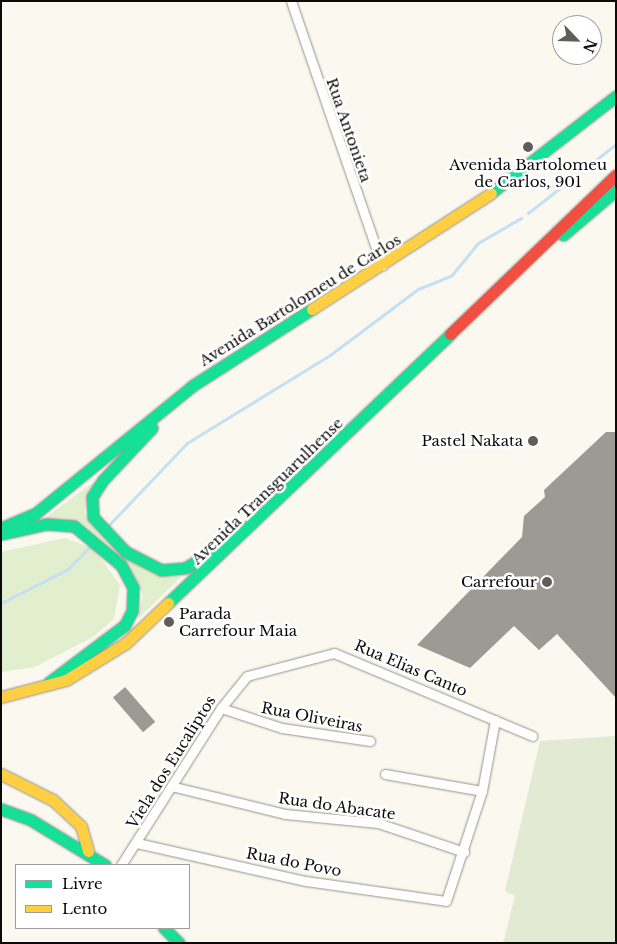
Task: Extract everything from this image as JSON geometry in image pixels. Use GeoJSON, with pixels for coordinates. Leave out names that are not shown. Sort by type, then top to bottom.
{"type":"FeatureCollection","features":[{"type":"Feature","properties":{"kind":"main road","name":"Avenida Bartolomeu de Carlos"},"geometry":{"type":"LineString","coordinates":[[1,528],[36,513],[192,386],[382,266],[496,190],[616,96]]}},
{"type":"Feature","properties":{"kind":"main road"},"geometry":{"type":"LineString","coordinates":[[527,263],[616,175]]}},
{"type":"Feature","properties":{"kind":"main road"},"geometry":{"type":"LineString","coordinates":[[527,263],[616,190]]}},
{"type":"Feature","properties":{"kind":"main road","name":"Avenida Transguarulhense"},"geometry":{"type":"LineString","coordinates":[[1,697],[36,691],[66,680],[126,643],[265,514],[527,263]]}},
{"type":"Feature","properties":{"kind":"main road"},"geometry":{"type":"LineString","coordinates":[[192,386],[103,480],[92,497],[93,516],[126,552],[144,564],[177,570],[219,549],[265,514]]}},
{"type":"Feature","properties":{"kind":"main road"},"geometry":{"type":"LineString","coordinates":[[1,534],[46,524],[74,526],[121,565],[133,588],[133,605],[126,625],[36,691]]}},
{"type":"Feature","properties":{"kind":"main road"},"geometry":{"type":"LineString","coordinates":[[2,774],[43,793],[81,826],[88,851]]}},
{"type":"Feature","properties":{"kind":"main road"},"geometry":{"type":"LineString","coordinates":[[1,809],[62,830],[81,826]]}},
{"type":"Feature","properties":{"kind":"main road"},"geometry":{"type":"LineString","coordinates":[[31,820],[88,851],[104,864]]}},
{"type":"Feature","properties":{"kind":"main road"},"geometry":{"type":"LineString","coordinates":[[164,929],[170,943]]}},
{"type":"Feature","properties":{"kind":"main road"},"geometry":{"type":"LineString","coordinates":[[165,929],[179,943]]}},
{"type":"Feature","properties":{"kind":"street","name":"Rua Antonieta"},"geometry":{"type":"LineString","coordinates":[[292,1],[382,266]]}},
{"type":"Feature","properties":{"kind":"street","name":"Rua Elias Canto"},"geometry":{"type":"LineString","coordinates":[[247,676],[334,653],[532,736]]}},
{"type":"Feature","properties":{"kind":"street","name":"Viela dos Eucaliptos"},"geometry":{"type":"LineString","coordinates":[[122,864],[175,786],[221,708],[247,676]]}},
{"type":"Feature","properties":{"kind":"street","name":"Rua Oliveiras"},"geometry":{"type":"LineString","coordinates":[[221,708],[282,728],[370,741]]}},
{"type":"Feature","properties":{"kind":"street"},"geometry":{"type":"LineString","coordinates":[[464,852],[482,791],[495,720]]}},
{"type":"Feature","properties":{"kind":"street"},"geometry":{"type":"LineString","coordinates":[[385,774],[482,791]]}},
{"type":"Feature","properties":{"kind":"street","name":"Rua do Abacate"},"geometry":{"type":"LineString","coordinates":[[175,786],[285,814],[378,822],[464,852]]}},
{"type":"Feature","properties":{"kind":"street","name":"Rua do Povo"},"geometry":{"type":"LineString","coordinates":[[137,843],[306,881],[446,901],[464,852]]}},
{"type":"Feature","properties":{"kind":"green space"},"geometry":{"type":"Polygon","coordinates":[[[98,479],[87,495],[84,513],[128,558],[144,568],[181,577],[138,619],[143,595],[126,561],[79,520],[38,523],[98,479]]]}},
{"type":"Feature","properties":{"kind":"green space"},"geometry":{"type":"Polygon","coordinates":[[[65,538],[94,549],[120,585],[114,619],[93,637],[35,667],[1,672],[1,552],[65,538]]]}},
{"type":"Feature","properties":{"kind":"green space"},"geometry":{"type":"Polygon","coordinates":[[[616,736],[616,943],[503,943],[515,896],[505,891],[540,741],[616,736]]]}},
{"type":"Feature","properties":{"kind":"building","name":"Carrefour"},"geometry":{"type":"Polygon","coordinates":[[[606,432],[616,432],[616,698],[557,634],[539,650],[514,626],[470,668],[417,645],[522,537],[524,516],[545,497],[544,490],[606,432]]]}},
{"type":"Feature","properties":{"kind":"building"},"geometry":{"type":"Polygon","coordinates":[[[125,687],[155,722],[143,732],[113,697],[125,687]]]}},
{"type":"Feature","properties":{"kind":"waterway"},"geometry":{"type":"LineString","coordinates":[[528,213],[616,144]]}},
{"type":"Feature","properties":{"kind":"waterway"},"geometry":{"type":"LineString","coordinates":[[107,527],[187,443],[330,355],[418,289],[451,276],[478,243],[521,218]]}},
{"type":"Feature","properties":{"kind":"waterway"},"geometry":{"type":"LineString","coordinates":[[1,603],[68,569],[91,545]]}},
{"type":"Feature","properties":{"kind":"traffic: fast"},"geometry":{"type":"LineString","coordinates":[[491,193],[616,96]]}},
{"type":"Feature","properties":{"kind":"traffic: fast"},"geometry":{"type":"LineString","coordinates":[[563,235],[616,190]]}},
{"type":"Feature","properties":{"kind":"traffic: fast"},"geometry":{"type":"LineString","coordinates":[[1,528],[36,513],[192,386],[312,309]]}},
{"type":"Feature","properties":{"kind":"traffic: fast"},"geometry":{"type":"LineString","coordinates":[[168,603],[450,334]]}},
{"type":"Feature","properties":{"kind":"traffic: fast"},"geometry":{"type":"LineString","coordinates":[[152,428],[103,480],[92,497],[93,517],[126,552],[161,570],[185,568],[227,543]]}},
{"type":"Feature","properties":{"kind":"traffic: fast"},"geometry":{"type":"LineString","coordinates":[[2,534],[46,524],[74,526],[121,565],[133,588],[132,611],[125,625],[49,682]]}},
{"type":"Feature","properties":{"kind":"traffic: fast"},"geometry":{"type":"LineString","coordinates":[[1,809],[31,820],[103,864]]}},
{"type":"Feature","properties":{"kind":"traffic: fast"},"geometry":{"type":"LineString","coordinates":[[165,929],[179,943]]}},
{"type":"Feature","properties":{"kind":"traffic: slow"},"geometry":{"type":"LineString","coordinates":[[312,309],[491,193]]}},
{"type":"Feature","properties":{"kind":"traffic: slow"},"geometry":{"type":"LineString","coordinates":[[1,697],[66,680],[126,643],[168,603]]}},
{"type":"Feature","properties":{"kind":"traffic: slow"},"geometry":{"type":"LineString","coordinates":[[1,774],[53,800],[81,826],[88,851]]}},
{"type":"Feature","properties":{"kind":"traffic: jam"},"geometry":{"type":"LineString","coordinates":[[450,334],[616,175]]}},
{"type":"Feature","properties":{"kind":"place","name":"Avenida Bartolomeu de Carlos, 901"},"geometry":{"type":"Point","coordinates":[528,147]}},
{"type":"Feature","properties":{"kind":"place","name":"Pastel Nakata"},"geometry":{"type":"Point","coordinates":[533,441]}},
{"type":"Feature","properties":{"kind":"place","name":"Carrefour"},"geometry":{"type":"Point","coordinates":[547,582]}},
{"type":"Feature","properties":{"kind":"place","name":"Parada Carrefour Maia"},"geometry":{"type":"Point","coordinates":[169,622]}}]}
